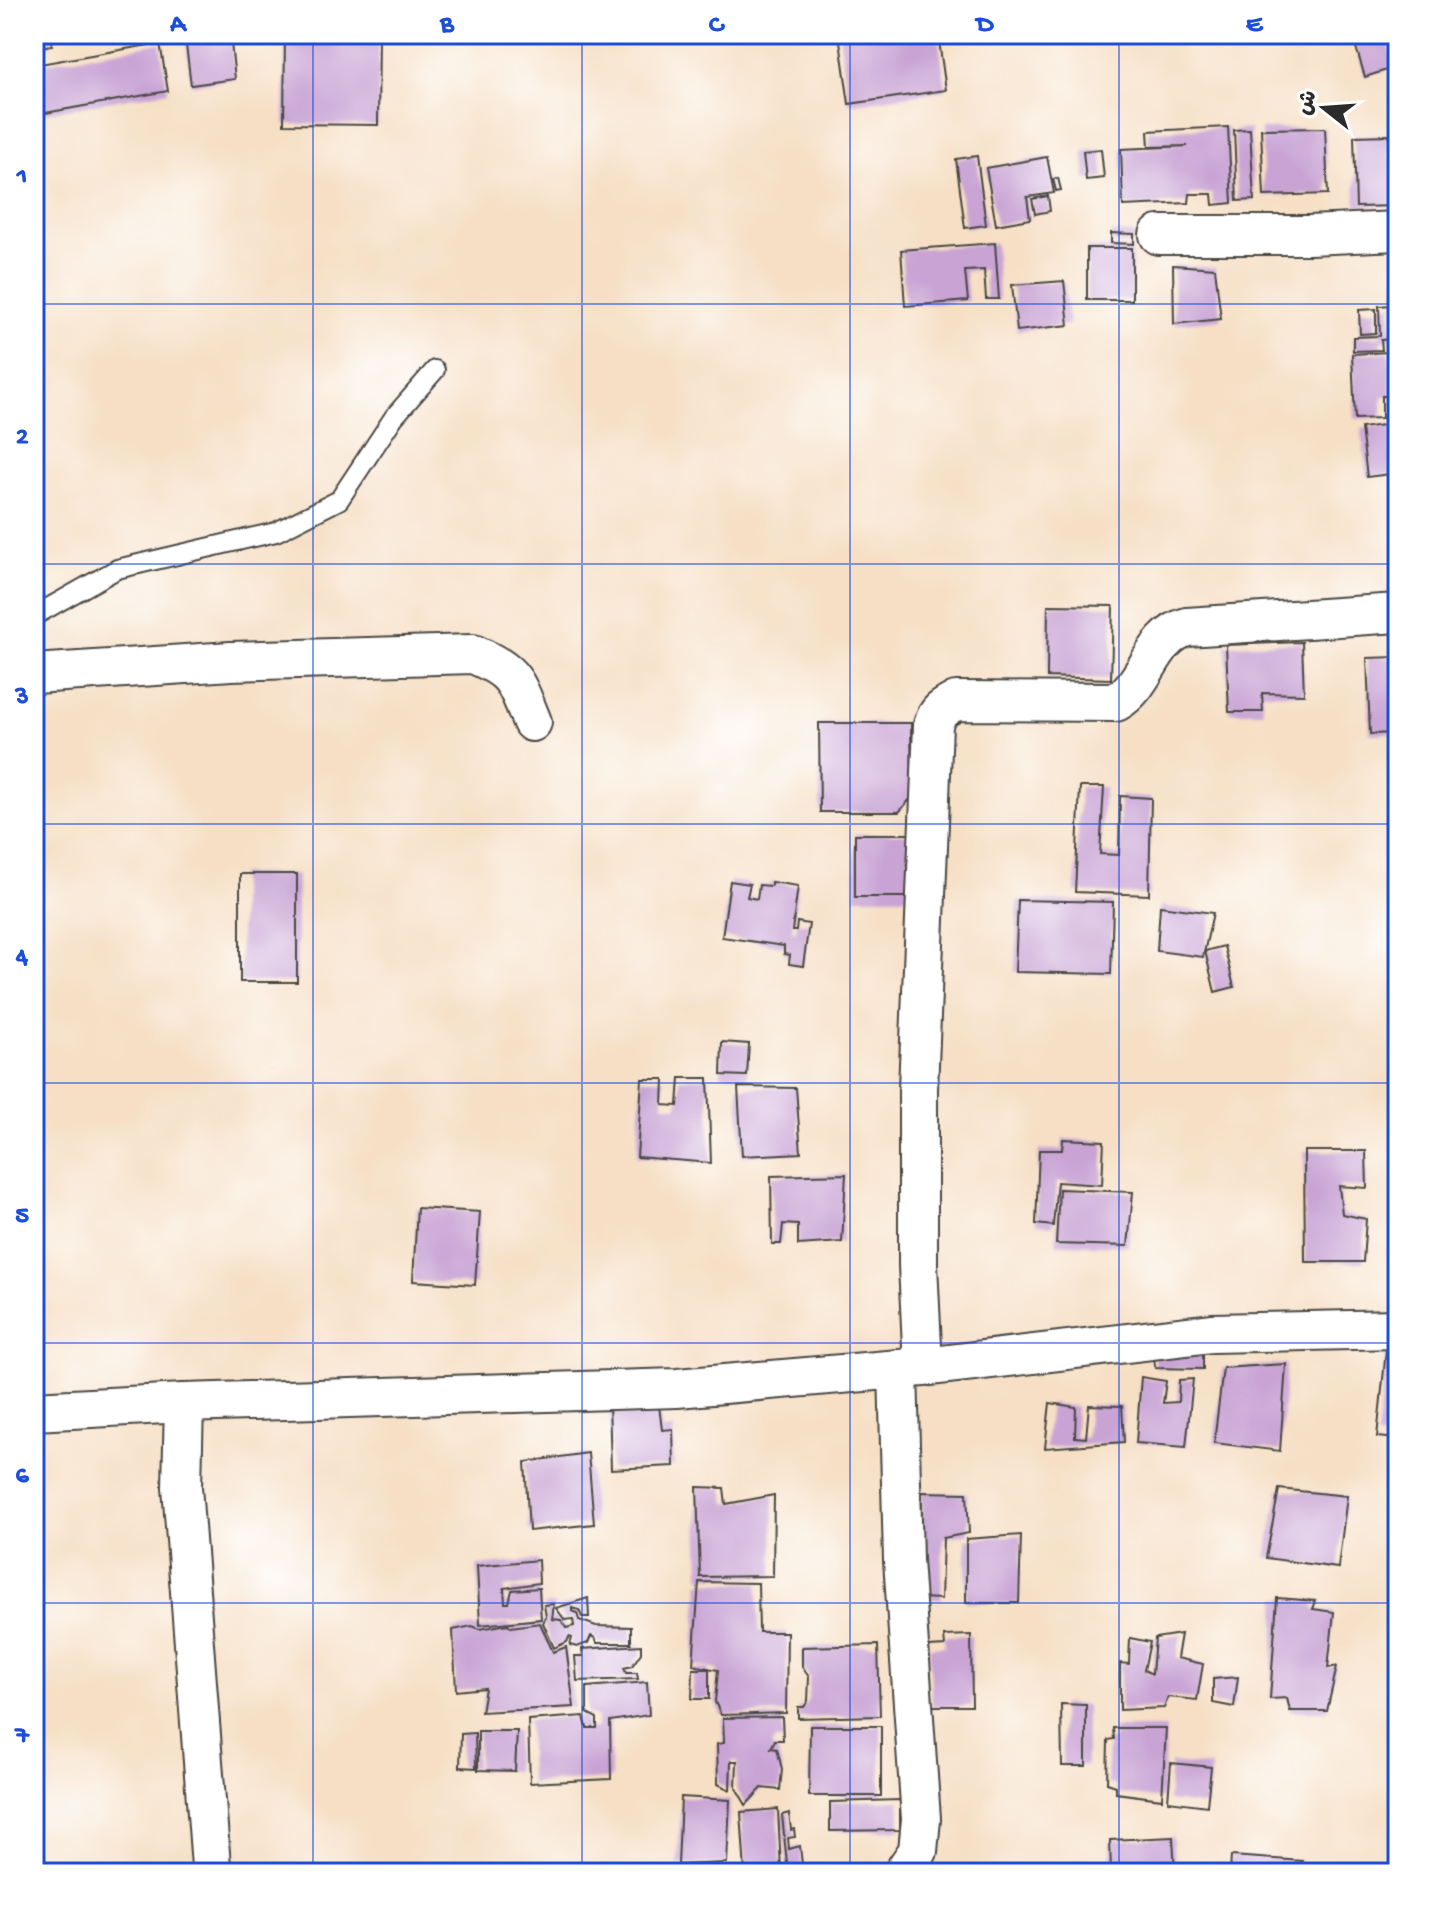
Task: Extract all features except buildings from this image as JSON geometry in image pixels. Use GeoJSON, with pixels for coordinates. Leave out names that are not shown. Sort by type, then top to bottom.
{"type":"FeatureCollection","features":[{"type":"Feature","properties":{"kind":"street"},"geometry":{"type":"LineString","coordinates":[[1159,235],[1309,235],[1398,231]]}},
{"type":"Feature","properties":{"kind":"street"},"geometry":{"type":"LineString","coordinates":[[903,1873],[918,1851],[921,1819],[903,1560],[910,1368],[918,1265],[918,1089],[933,725],[936,715],[956,701],[1116,702],[1131,690],[1168,635],[1187,627],[1398,613]]}},
{"type":"Feature","properties":{"kind":"street"},"geometry":{"type":"LineString","coordinates":[[34,674],[231,661],[473,654],[498,665],[514,678],[532,722]]}},
{"type":"Feature","properties":{"kind":"street"},"geometry":{"type":"LineString","coordinates":[[34,1411],[184,1403],[677,1388],[910,1368],[1212,1333],[1398,1329]]}},
{"type":"Feature","properties":{"kind":"street"},"geometry":{"type":"LineString","coordinates":[[184,1403],[182,1487],[211,1866]]}},
{"type":"Feature","properties":{"kind":"lane"},"geometry":{"type":"LineString","coordinates":[[34,616],[117,569],[276,532],[339,500],[394,417],[435,370]]}}]}
